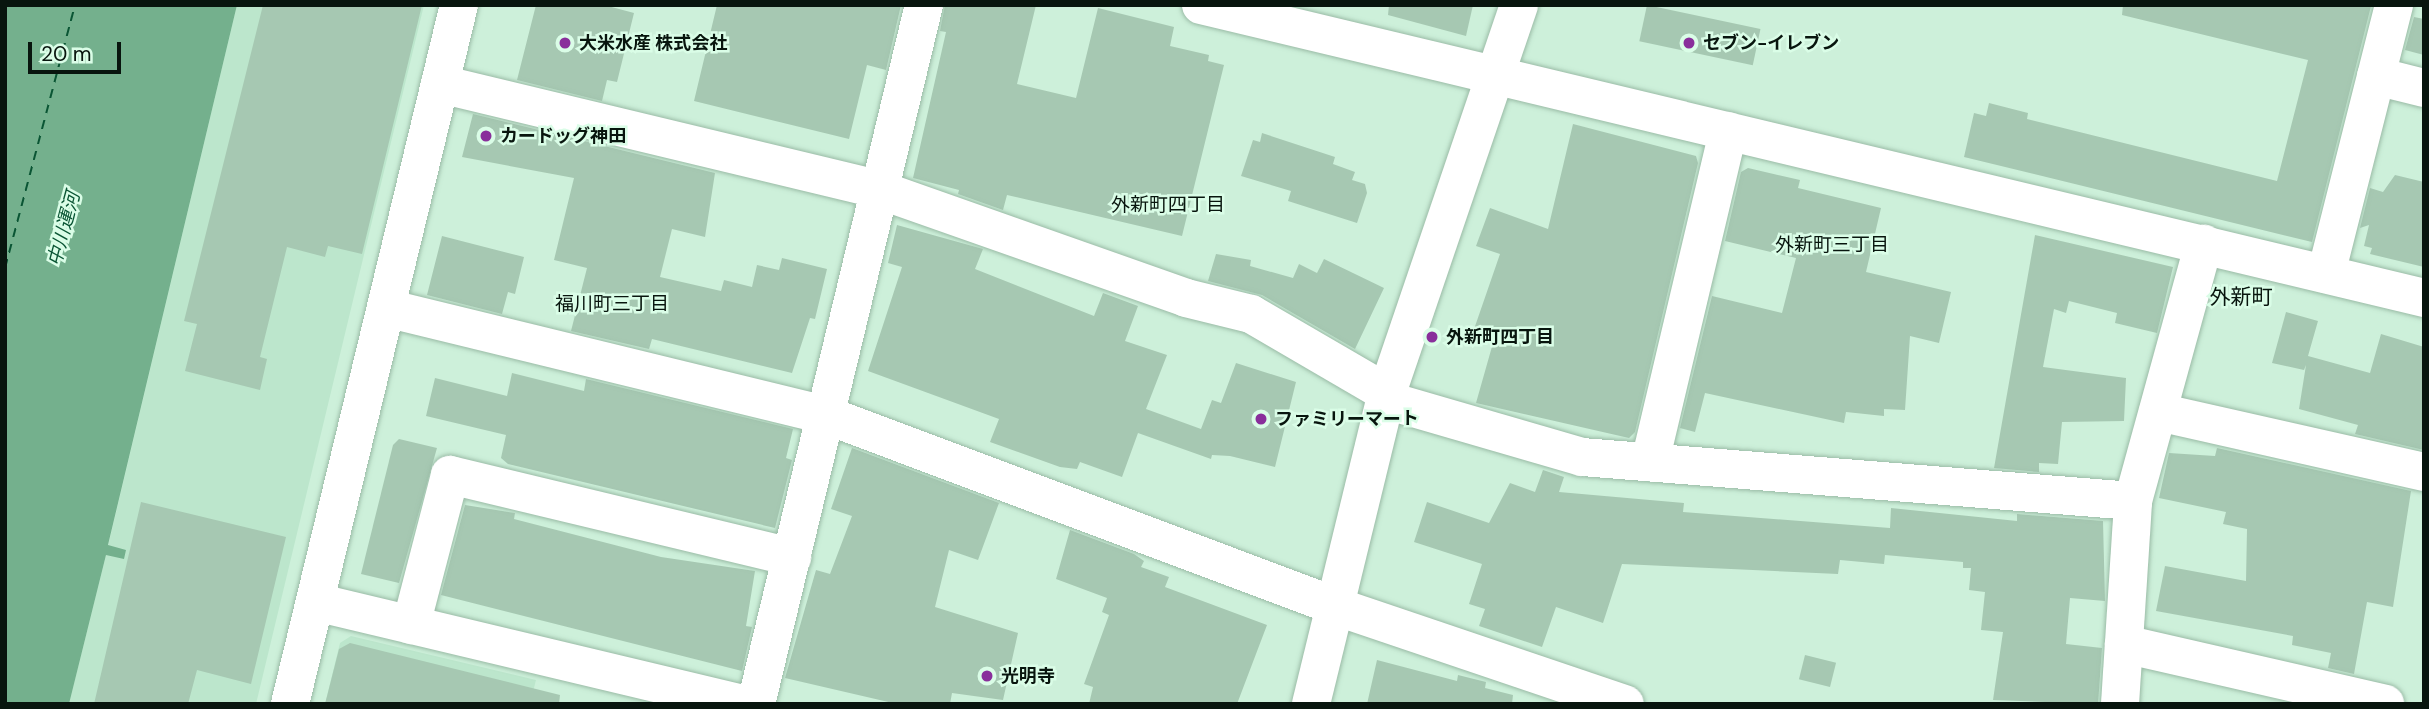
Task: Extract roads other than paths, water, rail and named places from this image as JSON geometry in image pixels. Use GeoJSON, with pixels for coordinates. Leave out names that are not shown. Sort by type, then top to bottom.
{"type":"FeatureCollection","features":[{"type":"Feature","properties":{"kind":"street"},"geometry":{"type":"LineString","coordinates":[[290,704],[459,5]]}},
{"type":"Feature","properties":{"kind":"street"},"geometry":{"type":"LineString","coordinates":[[756,704],[925,5]]}},
{"type":"Feature","properties":{"kind":"street"},"geometry":{"type":"LineString","coordinates":[[1201,5],[2424,298]]}},
{"type":"Feature","properties":{"kind":"street"},"geometry":{"type":"LineString","coordinates":[[1311,704],[1386,397],[1493,74],[1519,5]]}},
{"type":"Feature","properties":{"kind":"street"},"geometry":{"type":"LineString","coordinates":[[2326,274],[2394,5]]}},
{"type":"Feature","properties":{"kind":"street"},"geometry":{"type":"LineString","coordinates":[[2376,76],[2424,88]]}},
{"type":"Feature","properties":{"kind":"street"},"geometry":{"type":"LineString","coordinates":[[440,84],[880,190],[1185,298],[1251,314],[1386,397],[1582,457],[2133,501]]}},
{"type":"Feature","properties":{"kind":"street"},"geometry":{"type":"LineString","coordinates":[[1650,462],[1728,131]]}},
{"type":"Feature","properties":{"kind":"street"},"geometry":{"type":"LineString","coordinates":[[2120,704],[2133,501],[2204,244]]}},
{"type":"Feature","properties":{"kind":"street"},"geometry":{"type":"LineString","coordinates":[[386,308],[826,415],[1335,606],[1625,704]]}},
{"type":"Feature","properties":{"kind":"street"},"geometry":{"type":"LineString","coordinates":[[2158,411],[2424,472]]}},
{"type":"Feature","properties":{"kind":"street"},"geometry":{"type":"LineString","coordinates":[[411,625],[450,475],[792,557]]}},
{"type":"Feature","properties":{"kind":"street"},"geometry":{"type":"LineString","coordinates":[[315,602],[742,704]]}},
{"type":"Feature","properties":{"kind":"street"},"geometry":{"type":"LineString","coordinates":[[2124,644],[2385,704]]}},
{"type":"Feature","properties":{"kind":"water","name":"中川運河"},"geometry":{"type":"Polygon","coordinates":[[[5,5],[237,5],[108,545],[126,550],[124,559],[106,555],[69,704],[5,704],[5,5]]]}},
{"type":"Feature","properties":{"kind":"place","name":"大米水産 株式会社"},"geometry":{"type":"Point","coordinates":[565,43]}},
{"type":"Feature","properties":{"kind":"place","name":"セブン-イレブン"},"geometry":{"type":"Point","coordinates":[1689,43]}},
{"type":"Feature","properties":{"kind":"place","name":"カードッグ神田"},"geometry":{"type":"Point","coordinates":[486,136]}},
{"type":"Feature","properties":{"kind":"place","name":"外新町四丁目"},"geometry":{"type":"Point","coordinates":[1432,337]}},
{"type":"Feature","properties":{"kind":"place","name":"ファミリーマート"},"geometry":{"type":"Point","coordinates":[1261,419]}},
{"type":"Feature","properties":{"kind":"place","name":"光明寺"},"geometry":{"type":"Point","coordinates":[987,676]}},
{"type":"Feature","properties":{"kind":"district","name":"外新町四丁目"},"geometry":{"type":"Point","coordinates":[1168,205]}},
{"type":"Feature","properties":{"kind":"district","name":"外新町三丁目"},"geometry":{"type":"Point","coordinates":[1832,245]}},
{"type":"Feature","properties":{"kind":"district","name":"外新町"},"geometry":{"type":"Point","coordinates":[2241,297]}},
{"type":"Feature","properties":{"kind":"district","name":"福川町三丁目"},"geometry":{"type":"Point","coordinates":[612,304]}}]}
